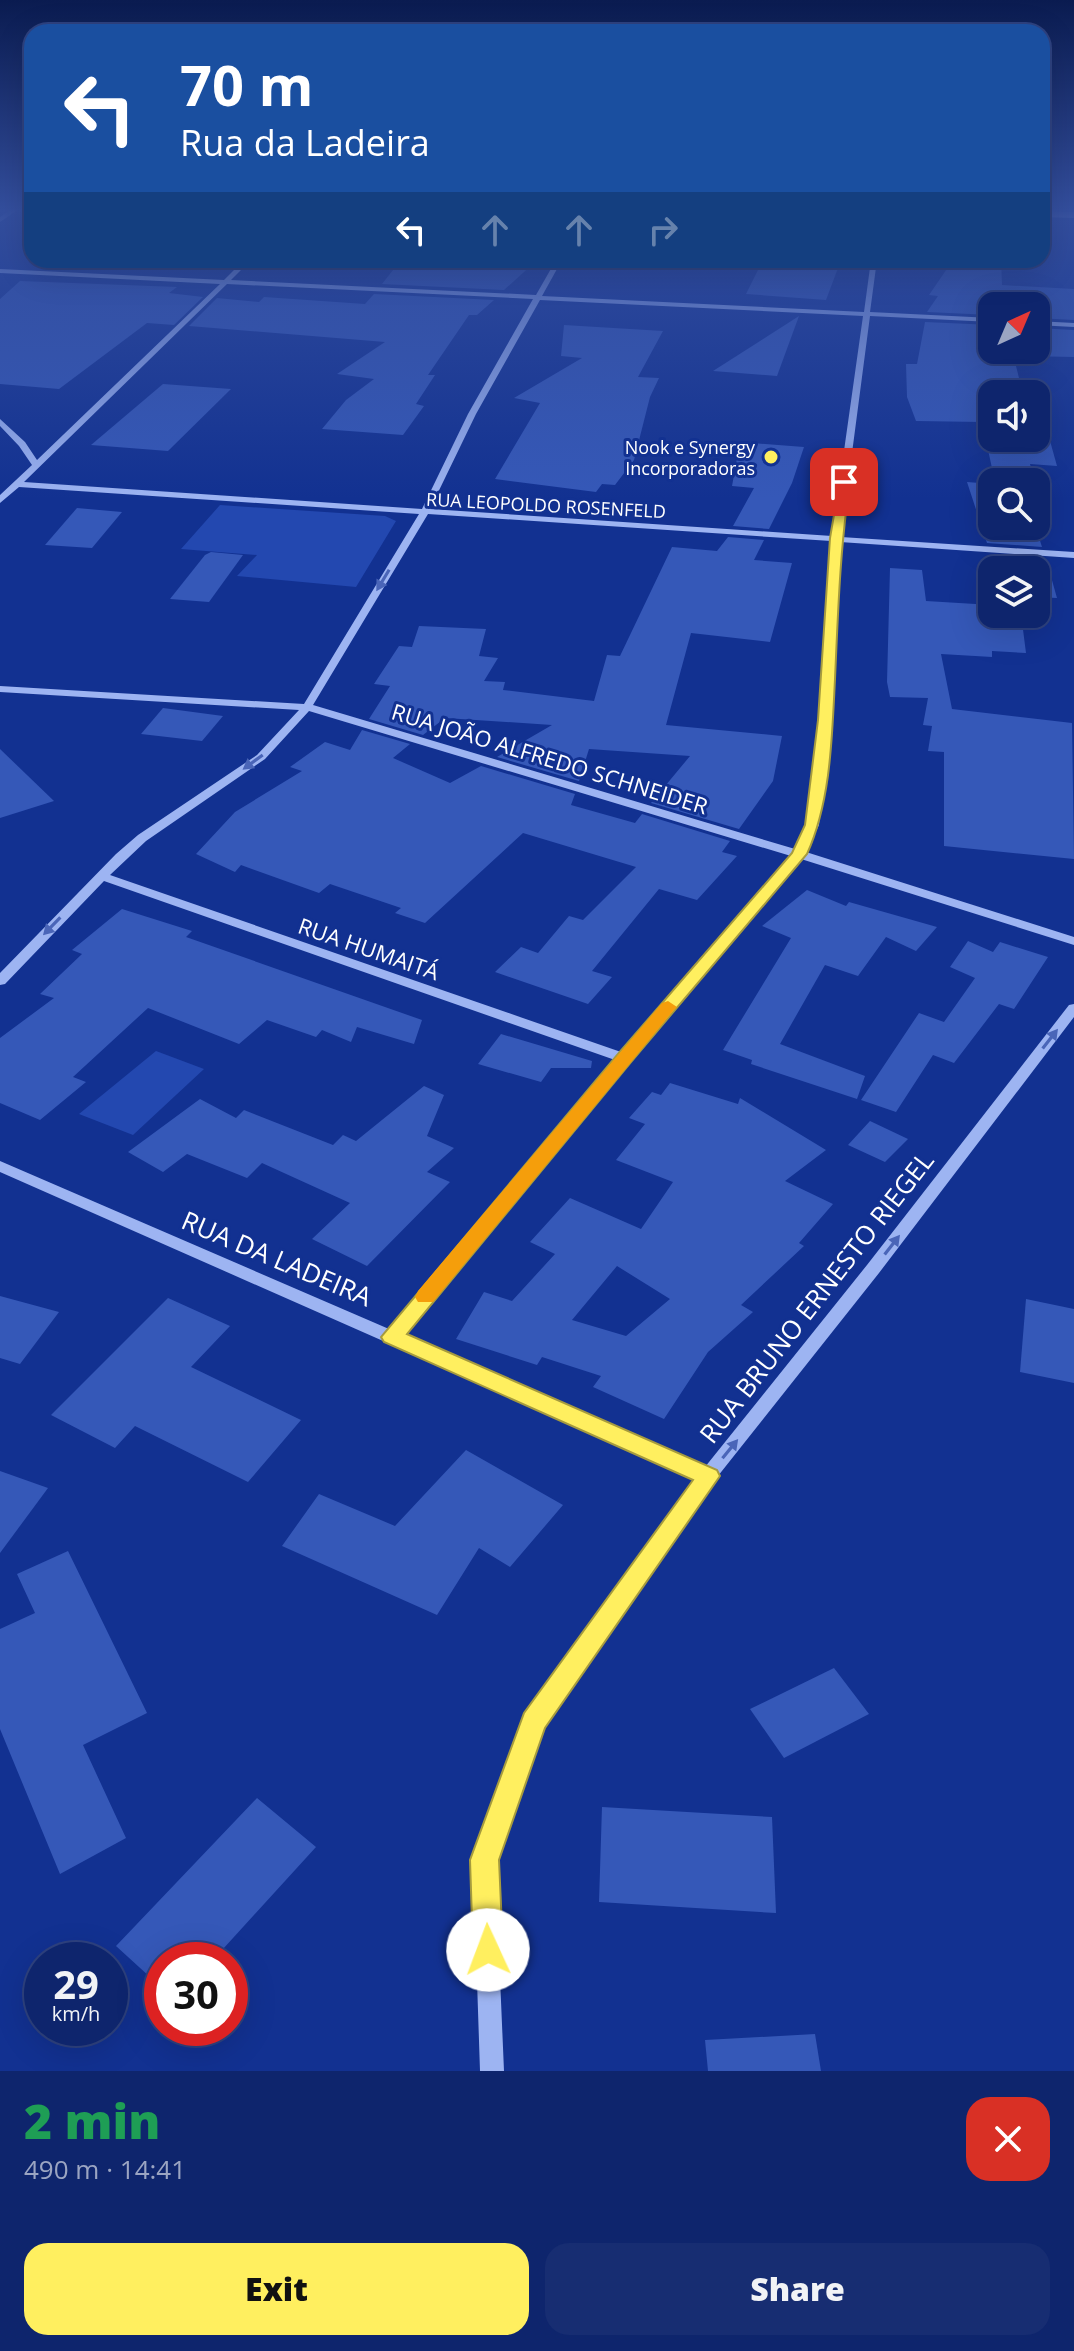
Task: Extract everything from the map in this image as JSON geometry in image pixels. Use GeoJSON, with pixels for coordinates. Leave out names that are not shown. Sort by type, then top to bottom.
{"type":"FeatureCollection","features":[{"type":"Feature","properties":{"kind":"street"},"geometry":{"type":"LineString","coordinates":[[0,500],[200,306]]}},
{"type":"Feature","properties":{"kind":"street"},"geometry":{"type":"LineString","coordinates":[[0,981],[142,838],[261,757],[307,707],[424,513],[472,414],[532,306]]}},
{"type":"Feature","properties":{"kind":"street"},"geometry":{"type":"LineString","coordinates":[[695,306],[978,319]]}},
{"type":"Feature","properties":{"kind":"street"},"geometry":{"type":"LineString","coordinates":[[392,1337],[799,854],[813,825],[825,720],[836,538],[869,306]]}},
{"type":"Feature","properties":{"kind":"street"},"geometry":{"type":"LineString","coordinates":[[1050,324],[1074,325]]}},
{"type":"Feature","properties":{"kind":"street"},"geometry":{"type":"LineString","coordinates":[[0,421],[22,444],[36,465]]}},
{"type":"Feature","properties":{"kind":"street","name":"RUA LEOPOLDO ROSENFELD"},"geometry":{"type":"LineString","coordinates":[[17,484],[1074,555]]}},
{"type":"Feature","properties":{"kind":"street","name":"RUA JOÃO ALFREDO SCHNEIDER"},"geometry":{"type":"LineString","coordinates":[[0,689],[307,707],[799,854],[1074,941]]}},
{"type":"Feature","properties":{"kind":"street","name":"RUA HUMAITÁ"},"geometry":{"type":"LineString","coordinates":[[101,876],[624,1058]]}},
{"type":"Feature","properties":{"kind":"street","name":"RUA BRUNO ERNESTO RIEGEL"},"geometry":{"type":"LineString","coordinates":[[492,2071],[484,1860],[534,1722],[708,1476],[873,1269],[1074,1008]]}},
{"type":"Feature","properties":{"kind":"street","name":"RUA DA LADEIRA"},"geometry":{"type":"LineString","coordinates":[[0,1166],[708,1476]]}},
{"type":"Feature","properties":{"kind":"shaded area"},"geometry":{"type":"Polygon","coordinates":[[[220,505],[385,516],[396,521],[356,587],[237,576],[257,555],[181,549],[220,505]]]}},
{"type":"Feature","properties":{"kind":"shaded area"},"geometry":{"type":"Polygon","coordinates":[[[156,1051],[204,1069],[133,1135],[79,1114],[156,1051]]]}},
{"type":"Feature","properties":{"kind":"building"},"geometry":{"type":"Polygon","coordinates":[[[0,306],[194,306],[174,325],[147,323],[59,389],[0,384],[0,306]]]}},
{"type":"Feature","properties":{"kind":"building"},"geometry":{"type":"Polygon","coordinates":[[[209,306],[488,306],[477,315],[469,315],[428,375],[435,375],[416,404],[424,406],[403,435],[322,429],[346,400],[374,379],[337,374],[385,342],[189,326],[209,306]]]}},
{"type":"Feature","properties":{"kind":"building"},"geometry":{"type":"Polygon","coordinates":[[[931,306],[978,306],[978,314],[927,312],[931,306]]]}},
{"type":"Feature","properties":{"kind":"building"},"geometry":{"type":"Polygon","coordinates":[[[1050,306],[1074,306],[1074,320],[1050,319],[1050,306]]]}},
{"type":"Feature","properties":{"kind":"building"},"geometry":{"type":"Polygon","coordinates":[[[799,316],[777,376],[713,371],[799,316]]]}},
{"type":"Feature","properties":{"kind":"building"},"geometry":{"type":"Polygon","coordinates":[[[925,322],[978,324],[978,364],[1016,364],[1020,380],[978,380],[978,422],[916,421],[907,397],[906,364],[917,364],[925,322]]]}},
{"type":"Feature","properties":{"kind":"building"},"geometry":{"type":"Polygon","coordinates":[[[564,325],[663,331],[638,377],[659,378],[650,397],[634,460],[615,485],[602,484],[596,492],[495,479],[540,403],[514,398],[582,358],[561,356],[564,325]]]}},
{"type":"Feature","properties":{"kind":"building"},"geometry":{"type":"Polygon","coordinates":[[[1050,329],[1074,330],[1074,357],[1050,356],[1050,329]]]}},
{"type":"Feature","properties":{"kind":"building"},"geometry":{"type":"Polygon","coordinates":[[[163,384],[231,389],[168,451],[91,445],[163,384]]]}},
{"type":"Feature","properties":{"kind":"building"},"geometry":{"type":"Polygon","coordinates":[[[1050,441],[1057,466],[1030,464],[1031,468],[992,468],[988,452],[1050,452],[1050,441]]]}},
{"type":"Feature","properties":{"kind":"building"},"geometry":{"type":"Polygon","coordinates":[[[740,442],[804,447],[792,483],[769,529],[733,526],[754,488],[732,486],[740,442]]]}},
{"type":"Feature","properties":{"kind":"building"},"geometry":{"type":"Polygon","coordinates":[[[967,482],[978,483],[978,516],[967,482]]]}},
{"type":"Feature","properties":{"kind":"building"},"geometry":{"type":"Polygon","coordinates":[[[77,508],[122,512],[92,548],[45,545],[77,508]]]}},
{"type":"Feature","properties":{"kind":"building"},"geometry":{"type":"Polygon","coordinates":[[[728,537],[764,540],[754,560],[792,563],[770,642],[691,633],[666,725],[782,736],[773,781],[739,829],[651,803],[690,756],[589,749],[579,781],[497,757],[552,725],[445,718],[423,735],[369,719],[390,686],[374,684],[399,646],[412,647],[419,626],[486,629],[479,656],[498,658],[484,681],[505,682],[503,690],[594,701],[607,655],[620,656],[672,547],[717,551],[728,537]]]}},
{"type":"Feature","properties":{"kind":"building"},"geometry":{"type":"Polygon","coordinates":[[[986,540],[1040,540],[1042,547],[987,543],[986,540]]]}},
{"type":"Feature","properties":{"kind":"building"},"geometry":{"type":"Polygon","coordinates":[[[211,552],[243,555],[209,602],[170,599],[205,555],[211,552]]]}},
{"type":"Feature","properties":{"kind":"building"},"geometry":{"type":"Polygon","coordinates":[[[890,568],[922,570],[926,601],[978,604],[978,628],[1023,628],[1026,653],[992,651],[992,657],[941,654],[952,709],[1072,723],[1074,859],[944,846],[944,752],[928,751],[932,726],[923,725],[928,698],[890,697],[887,682],[890,568]]]}},
{"type":"Feature","properties":{"kind":"building"},"geometry":{"type":"Polygon","coordinates":[[[1050,573],[1057,598],[1050,598],[1050,573]]]}},
{"type":"Feature","properties":{"kind":"building"},"geometry":{"type":"Polygon","coordinates":[[[163,708],[223,716],[202,741],[141,734],[163,708]]]}},
{"type":"Feature","properties":{"kind":"building"},"geometry":{"type":"Polygon","coordinates":[[[362,730],[410,744],[393,758],[450,783],[481,766],[575,794],[571,805],[635,823],[642,814],[730,841],[722,852],[737,856],[697,900],[659,889],[592,971],[612,977],[588,1004],[495,972],[521,947],[538,953],[569,916],[583,920],[636,867],[523,833],[425,923],[395,913],[401,908],[330,884],[319,893],[241,865],[235,872],[196,854],[235,812],[302,771],[290,767],[325,742],[350,750],[362,730]]]}},
{"type":"Feature","properties":{"kind":"building"},"geometry":{"type":"Polygon","coordinates":[[[0,749],[54,801],[0,818],[0,749]]]}},
{"type":"Feature","properties":{"kind":"building"},"geometry":{"type":"Polygon","coordinates":[[[807,890],[846,906],[849,902],[937,927],[916,951],[886,937],[858,976],[825,965],[780,1044],[865,1076],[857,1099],[751,1064],[752,1060],[723,1050],[791,938],[762,926],[807,890]]]}},
{"type":"Feature","properties":{"kind":"building"},"geometry":{"type":"Polygon","coordinates":[[[122,909],[192,931],[186,937],[422,1020],[414,1044],[357,1027],[351,1042],[322,1030],[316,1037],[267,1020],[239,1044],[148,1008],[73,1077],[86,1082],[40,1120],[0,1103],[0,1038],[54,998],[40,994],[82,954],[72,950],[122,909]]]}},
{"type":"Feature","properties":{"kind":"building"},"geometry":{"type":"Polygon","coordinates":[[[968,941],[993,952],[1000,942],[1048,957],[1014,1009],[999,1004],[954,1063],[933,1055],[896,1112],[861,1100],[919,1013],[944,1022],[975,978],[950,967],[968,941]]]}},
{"type":"Feature","properties":{"kind":"building"},"geometry":{"type":"Polygon","coordinates":[[[501,1034],[592,1061],[591,1068],[551,1068],[541,1082],[478,1064],[501,1034]]]}},
{"type":"Feature","properties":{"kind":"building"},"geometry":{"type":"Polygon","coordinates":[[[670,1083],[738,1104],[740,1098],[826,1150],[785,1181],[833,1204],[799,1243],[804,1246],[741,1305],[753,1312],[708,1352],[664,1419],[593,1387],[601,1376],[542,1357],[537,1365],[456,1339],[484,1292],[512,1301],[555,1254],[530,1242],[570,1198],[641,1229],[673,1182],[616,1160],[645,1124],[629,1118],[652,1092],[661,1095],[670,1083]],[[617,1266],[572,1320],[626,1336],[670,1299],[617,1266]]]}},
{"type":"Feature","properties":{"kind":"building"},"geometry":{"type":"Polygon","coordinates":[[[424,1086],[444,1095],[427,1136],[454,1148],[427,1172],[450,1182],[367,1266],[312,1239],[350,1203],[262,1163],[247,1178],[187,1154],[163,1172],[128,1152],[200,1099],[236,1118],[244,1110],[333,1145],[343,1135],[356,1141],[424,1086]]]}},
{"type":"Feature","properties":{"kind":"building"},"geometry":{"type":"Polygon","coordinates":[[[870,1121],[908,1139],[885,1162],[848,1145],[870,1121]]]}},
{"type":"Feature","properties":{"kind":"building"},"geometry":{"type":"Polygon","coordinates":[[[0,1296],[59,1312],[20,1364],[0,1358],[0,1296]]]}},
{"type":"Feature","properties":{"kind":"building"},"geometry":{"type":"Polygon","coordinates":[[[168,1298],[230,1326],[191,1367],[301,1420],[248,1482],[135,1426],[115,1448],[51,1415],[168,1298]]]}},
{"type":"Feature","properties":{"kind":"building"},"geometry":{"type":"Polygon","coordinates":[[[1026,1299],[1074,1309],[1074,1383],[1020,1372],[1026,1299]]]}},
{"type":"Feature","properties":{"kind":"building"},"geometry":{"type":"Polygon","coordinates":[[[466,1450],[563,1505],[510,1567],[479,1548],[437,1615],[282,1546],[319,1494],[395,1526],[466,1450]]]}},
{"type":"Feature","properties":{"kind":"building"},"geometry":{"type":"Polygon","coordinates":[[[0,1471],[48,1488],[0,1553],[0,1471]]]}},
{"type":"Feature","properties":{"kind":"building"},"geometry":{"type":"Polygon","coordinates":[[[68,1551],[147,1713],[83,1745],[126,1838],[60,1874],[0,1729],[0,1629],[35,1613],[17,1574],[68,1551]]]}},
{"type":"Feature","properties":{"kind":"building"},"geometry":{"type":"Polygon","coordinates":[[[834,1668],[869,1714],[784,1758],[750,1709],[834,1668]]]}},
{"type":"Feature","properties":{"kind":"building"},"geometry":{"type":"Polygon","coordinates":[[[257,1798],[316,1847],[229,1942],[144,1942],[144,1972],[128,1957],[128,1942],[120,1942],[257,1798]]]}},
{"type":"Feature","properties":{"kind":"building"},"geometry":{"type":"Polygon","coordinates":[[[602,1807],[772,1817],[776,1913],[599,1902],[602,1807]]]}},
{"type":"Feature","properties":{"kind":"building"},"geometry":{"type":"Polygon","coordinates":[[[815,2034],[821,2071],[708,2071],[705,2040],[815,2034]]]}},
{"type":"Feature","properties":{"kind":"slow traffic"},"geometry":{"type":"LineString","coordinates":[[425,1297],[668,1007]]}},
{"type":"Feature","properties":{"kind":"place","name":"Nook e Synergy Incorporadoras"},"geometry":{"type":"Point","coordinates":[771,457]}},
{"type":"Feature","properties":{"kind":"route"},"geometry":{"type":"LineString","coordinates":[[488,1950],[484,1860],[534,1722],[708,1476],[392,1337],[799,854],[813,825],[825,720],[836,538],[844,482]]}}]}
